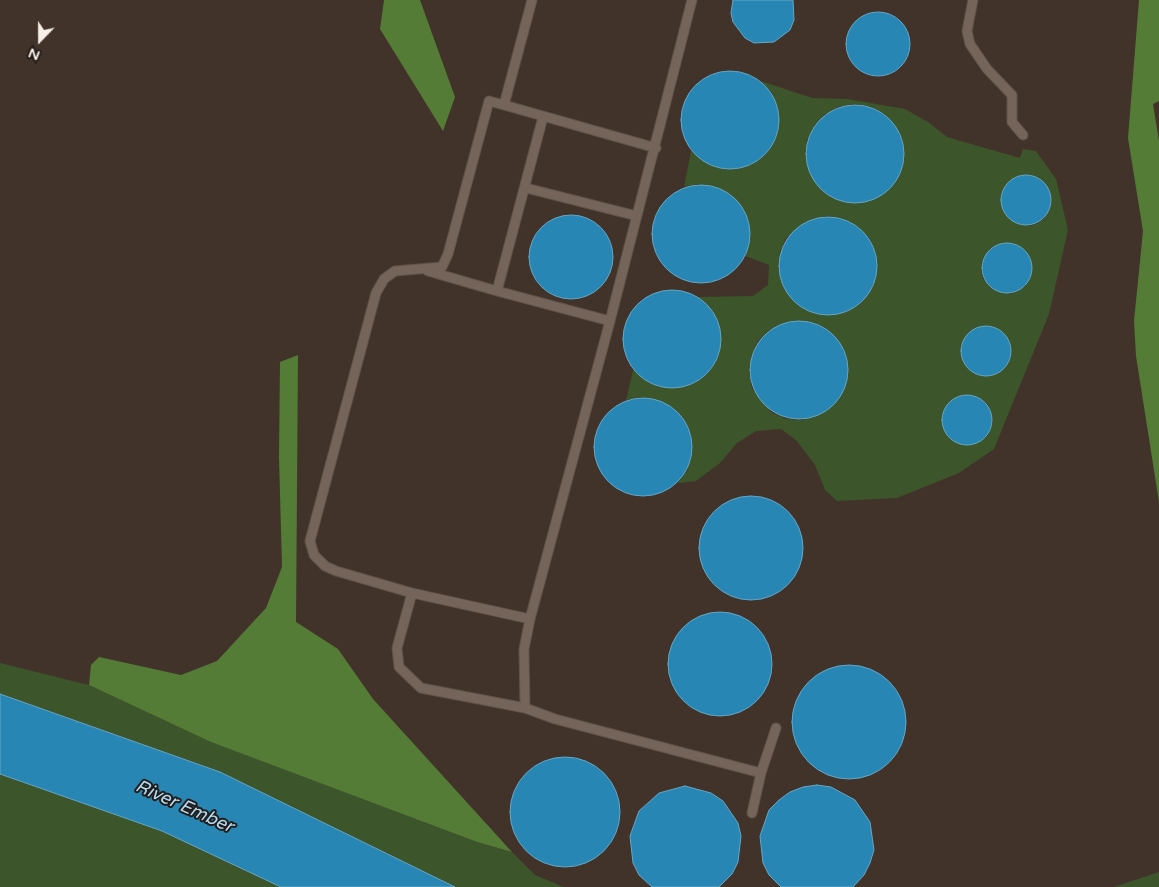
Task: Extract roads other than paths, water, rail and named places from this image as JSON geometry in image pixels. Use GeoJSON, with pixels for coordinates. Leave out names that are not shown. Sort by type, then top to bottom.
{"type":"FeatureCollection","features":[{"type":"Feature","properties":{"kind":"lane"},"geometry":{"type":"LineString","coordinates":[[504,105],[532,0]]}},
{"type":"Feature","properties":{"kind":"lane"},"geometry":{"type":"LineString","coordinates":[[525,708],[524,649],[530,619],[656,148],[692,0]]}},
{"type":"Feature","properties":{"kind":"lane"},"geometry":{"type":"LineString","coordinates":[[972,0],[967,31],[970,44],[987,69],[1012,95],[1012,122],[1023,135]]}},
{"type":"Feature","properties":{"kind":"lane"},"geometry":{"type":"LineString","coordinates":[[530,619],[412,593],[336,571],[325,566],[314,555],[310,541],[376,293],[384,279],[395,271],[442,267],[448,254],[489,101],[656,148]]}},
{"type":"Feature","properties":{"kind":"lane"},"geometry":{"type":"LineString","coordinates":[[497,291],[526,188],[543,117]]}},
{"type":"Feature","properties":{"kind":"lane"},"geometry":{"type":"LineString","coordinates":[[526,188],[637,216]]}},
{"type":"Feature","properties":{"kind":"lane"},"geometry":{"type":"LineString","coordinates":[[421,269],[610,321]]}},
{"type":"Feature","properties":{"kind":"lane"},"geometry":{"type":"LineString","coordinates":[[412,593],[397,648],[399,667],[406,676],[421,688],[525,708],[565,722],[761,773]]}},
{"type":"Feature","properties":{"kind":"lane"},"geometry":{"type":"LineString","coordinates":[[752,813],[761,773],[776,728]]}},
{"type":"Feature","properties":{"kind":"water"},"geometry":{"type":"Polygon","coordinates":[[[733,0],[793,0],[794,20],[790,30],[774,42],[754,43],[745,38],[733,22],[731,13],[733,0]]]}},
{"type":"Feature","properties":{"kind":"water"},"geometry":{"type":"Polygon","coordinates":[[[878,12],[890,15],[901,21],[907,32],[910,44],[907,56],[901,67],[890,73],[878,76],[866,73],[855,67],[849,56],[846,44],[849,32],[855,21],[866,15],[878,12]]]}},
{"type":"Feature","properties":{"kind":"water"},"geometry":{"type":"Polygon","coordinates":[[[730,71],[749,74],[765,85],[776,101],[779,120],[776,139],[765,155],[749,166],[730,169],[711,166],[695,155],[684,139],[681,120],[684,101],[695,85],[711,74],[730,71]]]}},
{"type":"Feature","properties":{"kind":"water"},"geometry":{"type":"Polygon","coordinates":[[[855,105],[874,108],[890,119],[901,135],[904,154],[901,173],[890,189],[874,200],[855,203],[836,200],[820,189],[809,173],[806,154],[809,135],[820,119],[836,108],[855,105]]]}},
{"type":"Feature","properties":{"kind":"water"},"geometry":{"type":"Polygon","coordinates":[[[1021,175],[1031,175],[1044,182],[1051,195],[1051,205],[1044,218],[1031,225],[1021,225],[1012,221],[1005,214],[1001,205],[1001,195],[1005,186],[1012,179],[1021,175]]]}},
{"type":"Feature","properties":{"kind":"water"},"geometry":{"type":"Polygon","coordinates":[[[701,185],[720,188],[736,199],[747,215],[750,234],[747,253],[736,269],[720,280],[701,283],[682,280],[666,269],[655,253],[652,234],[655,215],[666,199],[682,188],[701,185]]]}},
{"type":"Feature","properties":{"kind":"water"},"geometry":{"type":"Polygon","coordinates":[[[571,215],[587,218],[601,227],[610,241],[613,257],[610,273],[601,287],[587,296],[571,299],[555,296],[541,287],[532,273],[529,257],[532,241],[541,227],[555,218],[571,215]]]}},
{"type":"Feature","properties":{"kind":"water"},"geometry":{"type":"Polygon","coordinates":[[[828,217],[847,220],[863,231],[874,247],[877,266],[874,285],[863,301],[847,312],[828,315],[809,312],[793,301],[782,285],[779,266],[782,247],[793,231],[809,220],[828,217]]]}},
{"type":"Feature","properties":{"kind":"water"},"geometry":{"type":"Polygon","coordinates":[[[1002,243],[1012,243],[1025,250],[1032,263],[1032,273],[1025,286],[1012,293],[1002,293],[993,289],[986,282],[982,273],[982,263],[986,254],[993,247],[1002,243]]]}},
{"type":"Feature","properties":{"kind":"water"},"geometry":{"type":"Polygon","coordinates":[[[672,290],[691,293],[707,304],[718,320],[721,339],[718,358],[707,374],[691,385],[672,388],[653,385],[637,374],[626,358],[623,339],[626,320],[637,304],[653,293],[672,290]]]}},
{"type":"Feature","properties":{"kind":"water"},"geometry":{"type":"Polygon","coordinates":[[[799,321],[818,324],[834,335],[845,351],[848,370],[845,389],[834,405],[818,416],[799,419],[780,416],[764,405],[753,389],[750,370],[753,351],[764,335],[780,324],[799,321]]]}},
{"type":"Feature","properties":{"kind":"water"},"geometry":{"type":"Polygon","coordinates":[[[991,326],[1004,333],[1010,341],[1010,361],[1004,369],[996,375],[981,376],[968,369],[962,361],[961,346],[968,333],[976,327],[991,326]]]}},
{"type":"Feature","properties":{"kind":"water"},"geometry":{"type":"Polygon","coordinates":[[[962,395],[972,395],[985,402],[992,415],[992,425],[985,438],[972,445],[962,445],[953,441],[946,434],[942,425],[942,415],[946,406],[953,399],[962,395]]]}},
{"type":"Feature","properties":{"kind":"water"},"geometry":{"type":"Polygon","coordinates":[[[643,398],[662,401],[678,412],[689,428],[692,447],[689,466],[678,482],[662,493],[643,496],[624,493],[608,482],[597,466],[594,447],[597,428],[608,412],[624,401],[643,398]]]}},
{"type":"Feature","properties":{"kind":"water"},"geometry":{"type":"Polygon","coordinates":[[[751,496],[771,500],[788,511],[799,528],[803,548],[799,568],[788,585],[771,596],[751,600],[731,596],[714,585],[703,568],[699,548],[703,528],[714,511],[731,500],[751,496]]]}},
{"type":"Feature","properties":{"kind":"water"},"geometry":{"type":"Polygon","coordinates":[[[720,612],[740,616],[757,627],[768,644],[772,664],[768,684],[757,701],[740,712],[720,716],[700,712],[683,701],[672,684],[668,664],[672,644],[683,627],[700,616],[720,612]]]}},
{"type":"Feature","properties":{"kind":"water"},"geometry":{"type":"Polygon","coordinates":[[[849,665],[871,669],[890,681],[902,700],[906,722],[902,744],[890,763],[871,775],[849,779],[827,775],[808,763],[796,744],[792,722],[796,700],[808,681],[827,669],[849,665]]]}},
{"type":"Feature","properties":{"kind":"water","name":"River Ember"},"geometry":{"type":"Polygon","coordinates":[[[0,694],[220,772],[455,887],[281,887],[162,831],[0,774],[0,694]]]}},
{"type":"Feature","properties":{"kind":"water"},"geometry":{"type":"Polygon","coordinates":[[[565,757],[586,761],[604,773],[616,791],[620,812],[616,833],[604,851],[586,863],[565,867],[544,863],[526,851],[514,833],[510,812],[514,791],[526,773],[544,761],[565,757]]]}},
{"type":"Feature","properties":{"kind":"water"},"geometry":{"type":"Polygon","coordinates":[[[817,785],[831,787],[855,800],[870,822],[874,850],[870,863],[864,875],[853,887],[781,887],[769,875],[763,863],[760,836],[769,810],[790,792],[803,787],[817,785]]]}},
{"type":"Feature","properties":{"kind":"water"},"geometry":{"type":"Polygon","coordinates":[[[685,786],[711,793],[723,801],[738,823],[741,836],[738,862],[732,874],[719,887],[652,887],[639,875],[633,863],[630,836],[639,811],[659,793],[685,786]]]}}]}
